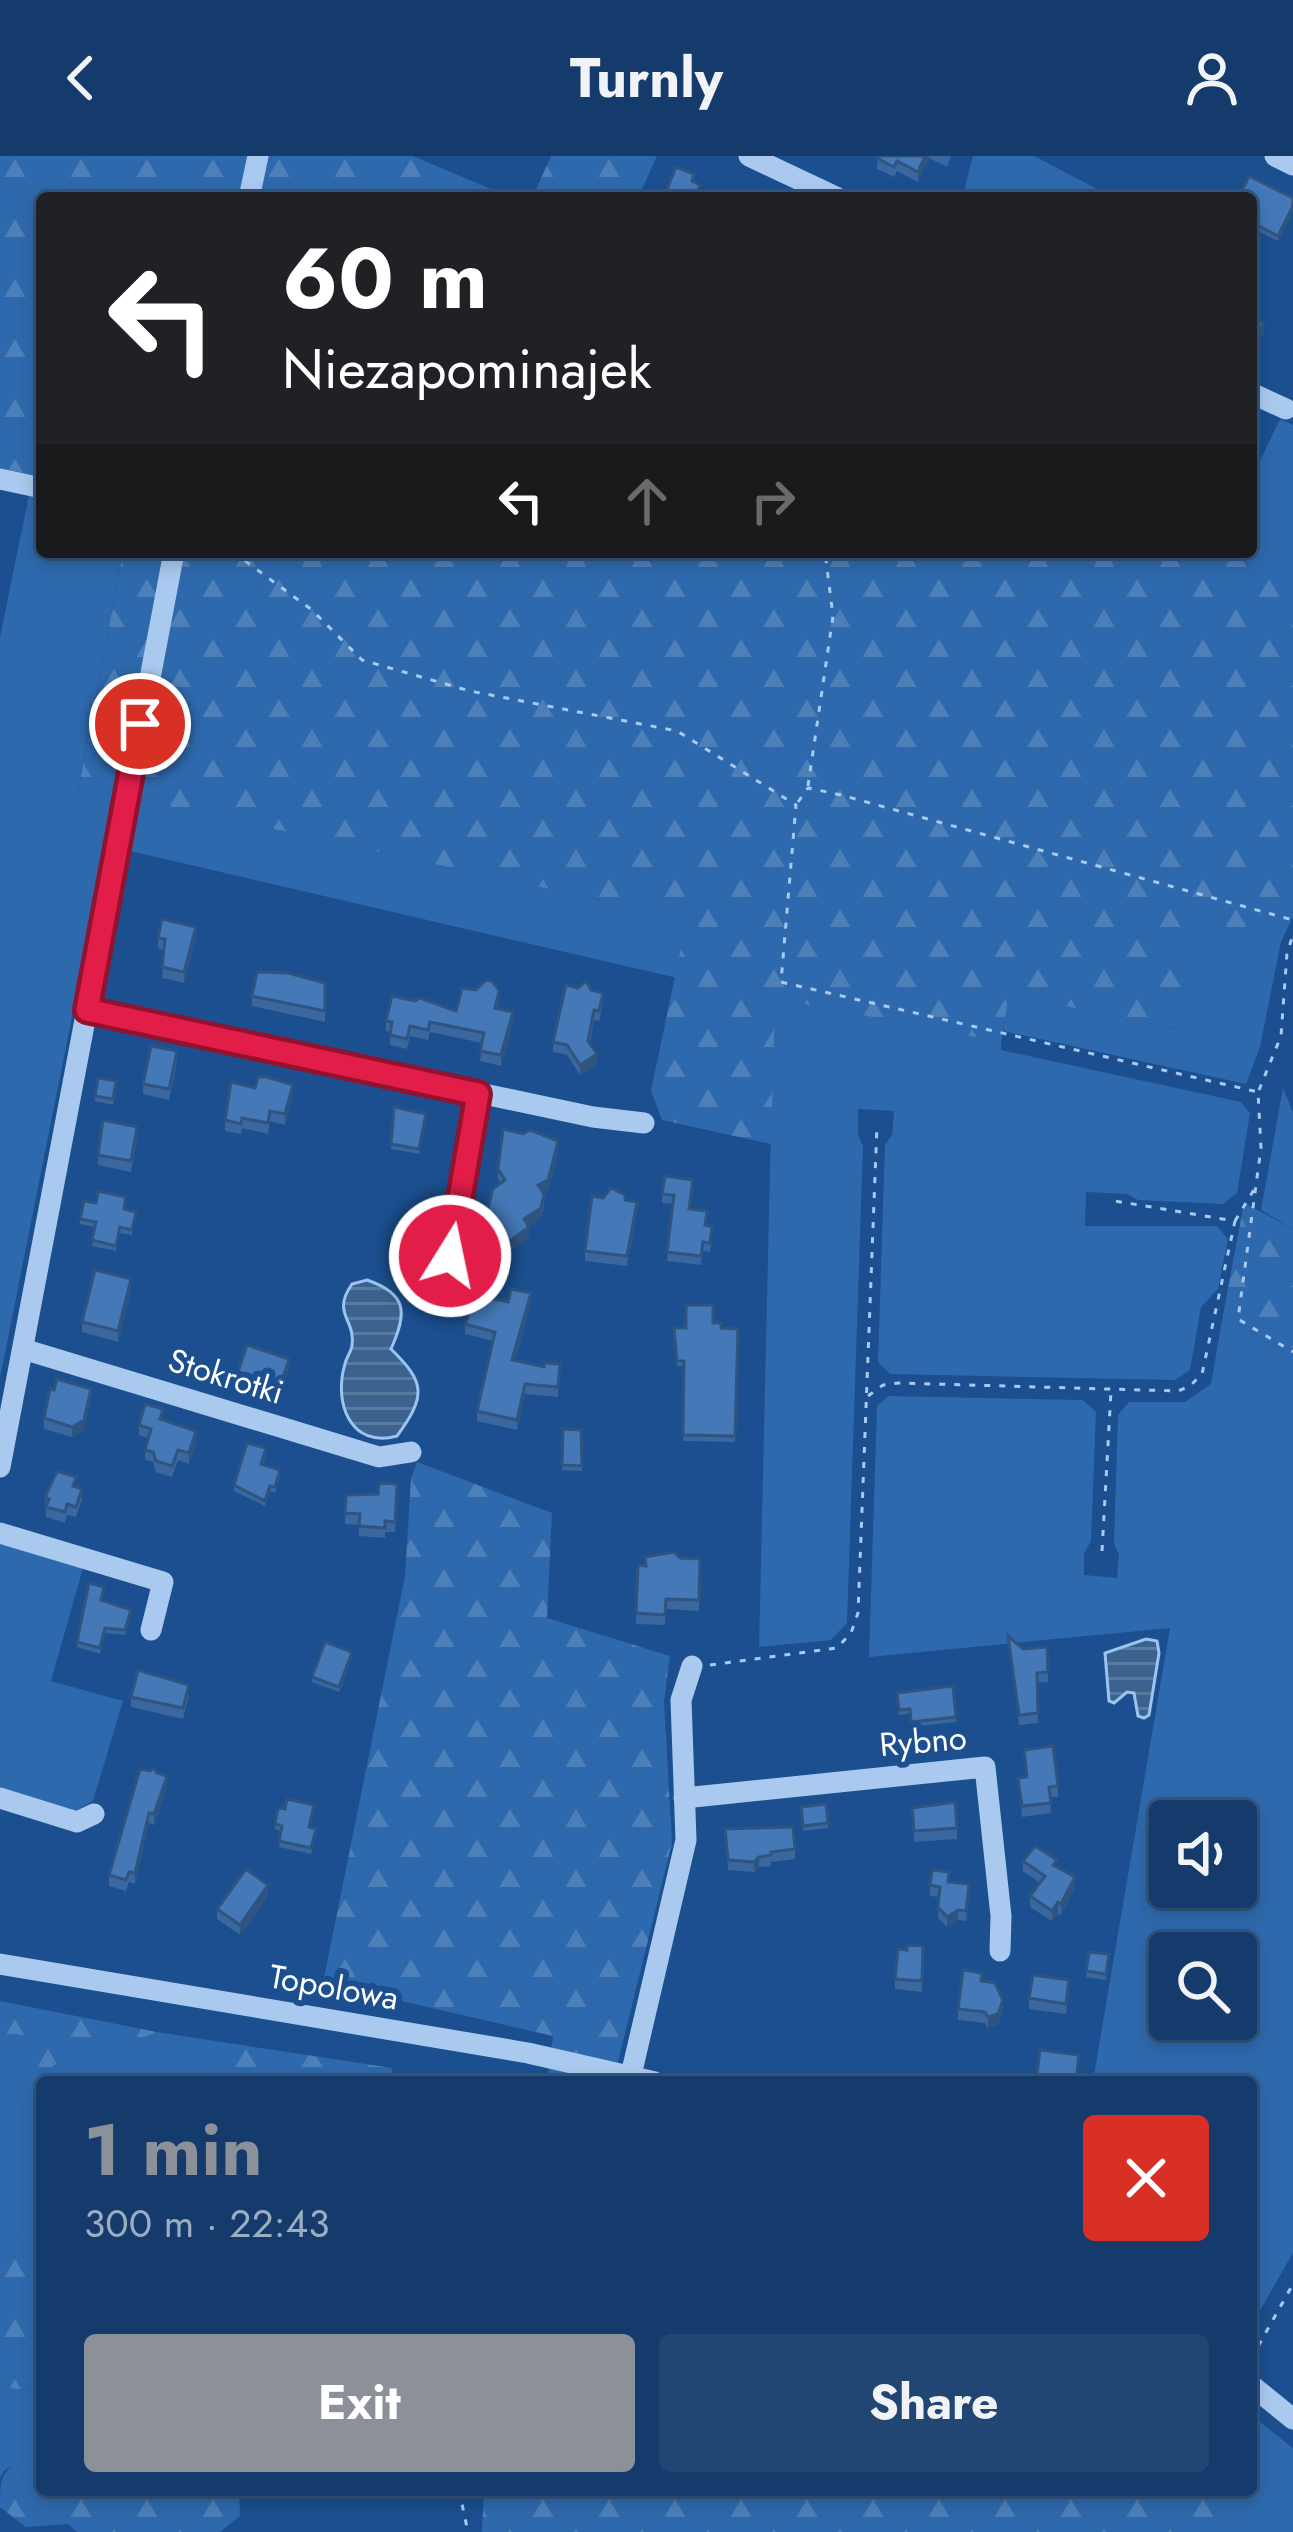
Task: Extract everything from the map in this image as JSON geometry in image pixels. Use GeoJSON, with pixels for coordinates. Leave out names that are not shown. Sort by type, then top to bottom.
{"type":"FeatureCollection","features":[{"type":"Feature","properties":{"kind":"street"},"geometry":{"type":"LineString","coordinates":[[250,192],[258,156]]}},
{"type":"Feature","properties":{"kind":"street"},"geometry":{"type":"LineString","coordinates":[[749,156],[825,192]]}},
{"type":"Feature","properties":{"kind":"street"},"geometry":{"type":"LineString","coordinates":[[1275,156],[1293,165]]}},
{"type":"Feature","properties":{"kind":"street"},"geometry":{"type":"LineString","coordinates":[[1257,395],[1286,409]]}},
{"type":"Feature","properties":{"kind":"street"},"geometry":{"type":"LineString","coordinates":[[0,479],[36,487]]}},
{"type":"Feature","properties":{"kind":"street"},"geometry":{"type":"LineString","coordinates":[[0,1467],[173,558]]}},
{"type":"Feature","properties":{"kind":"street"},"geometry":{"type":"LineString","coordinates":[[87,1010],[478,1094],[644,1123]]}},
{"type":"Feature","properties":{"kind":"street"},"geometry":{"type":"LineString","coordinates":[[450,1256],[478,1094]]}},
{"type":"Feature","properties":{"kind":"street","name":"Stokrotki"},"geometry":{"type":"LineString","coordinates":[[23,1349],[379,1457],[411,1452]]}},
{"type":"Feature","properties":{"kind":"street"},"geometry":{"type":"LineString","coordinates":[[0,1533],[164,1582],[151,1630]]}},
{"type":"Feature","properties":{"kind":"street"},"geometry":{"type":"LineString","coordinates":[[631,2075],[686,1840],[681,1700],[692,1666]]}},
{"type":"Feature","properties":{"kind":"street","name":"Rybno"},"geometry":{"type":"LineString","coordinates":[[684,1798],[985,1767],[1000,1951]]}},
{"type":"Feature","properties":{"kind":"street"},"geometry":{"type":"LineString","coordinates":[[0,1798],[77,1822],[94,1814]]}},
{"type":"Feature","properties":{"kind":"street","name":"Topolowa"},"geometry":{"type":"LineString","coordinates":[[0,1964],[528,2053],[635,2076]]}},
{"type":"Feature","properties":{"kind":"street"},"geometry":{"type":"LineString","coordinates":[[1257,2391],[1293,2419]]}},
{"type":"Feature","properties":{"kind":"path"},"geometry":{"type":"LineString","coordinates":[[240,558],[312,610],[362,660],[470,691],[676,730],[796,805]]}},
{"type":"Feature","properties":{"kind":"path"},"geometry":{"type":"LineString","coordinates":[[825,558],[833,616],[808,788],[796,805],[781,982],[1258,1092]]}},
{"type":"Feature","properties":{"kind":"path"},"geometry":{"type":"LineString","coordinates":[[808,788],[1293,920]]}},
{"type":"Feature","properties":{"kind":"path"},"geometry":{"type":"LineString","coordinates":[[1293,935],[1287,953],[1281,1036],[1258,1092],[1261,1148],[1238,1319],[1293,1352]]}},
{"type":"Feature","properties":{"kind":"path"},"geometry":{"type":"LineString","coordinates":[[692,1666],[837,1648],[851,1634],[859,1613],[877,1125]]}},
{"type":"Feature","properties":{"kind":"path"},"geometry":{"type":"LineString","coordinates":[[867,1397],[883,1385],[899,1383],[1178,1391],[1190,1386],[1202,1374],[1235,1221],[1256,1187]]}},
{"type":"Feature","properties":{"kind":"path"},"geometry":{"type":"LineString","coordinates":[[1109,1200],[1235,1221]]}},
{"type":"Feature","properties":{"kind":"path"},"geometry":{"type":"LineString","coordinates":[[1102,1551],[1112,1389]]}},
{"type":"Feature","properties":{"kind":"path"},"geometry":{"type":"LineString","coordinates":[[1257,2348],[1293,2284]]}},
{"type":"Feature","properties":{"kind":"path"},"geometry":{"type":"LineString","coordinates":[[460,2496],[468,2532]]}},
{"type":"Feature","properties":{"kind":"green space"},"geometry":{"type":"Polygon","coordinates":[[[0,156],[248,156],[241,192],[36,192],[36,476],[0,468],[0,156]]]}},
{"type":"Feature","properties":{"kind":"green space"},"geometry":{"type":"Polygon","coordinates":[[[262,156],[413,156],[498,192],[255,192],[262,156]]]}},
{"type":"Feature","properties":{"kind":"green space"},"geometry":{"type":"Polygon","coordinates":[[[551,156],[657,156],[641,192],[535,192],[551,156]]]}},
{"type":"Feature","properties":{"kind":"green space"},"geometry":{"type":"Polygon","coordinates":[[[973,156],[1034,156],[1099,190],[1098,192],[964,192],[973,156]]]}},
{"type":"Feature","properties":{"kind":"green space"},"geometry":{"type":"Polygon","coordinates":[[[1280,419],[1293,425],[1293,573],[1257,558],[1257,467],[1280,419]]]}},
{"type":"Feature","properties":{"kind":"green space"},"geometry":{"type":"Polygon","coordinates":[[[33,475],[36,558],[122,558],[78,790],[116,796],[0,1378],[0,637],[33,475]]]}},
{"type":"Feature","properties":{"kind":"green space"},"geometry":{"type":"Polygon","coordinates":[[[122,558],[164,558],[116,796],[78,791],[122,558]]]}},
{"type":"Feature","properties":{"kind":"green space"},"geometry":{"type":"Polygon","coordinates":[[[180,558],[1257,558],[1293,573],[1293,916],[1281,942],[1198,919],[1177,1029],[1009,994],[1001,1042],[775,998],[771,1144],[662,1120],[651,1091],[687,919],[135,799],[180,558]]]}},
{"type":"Feature","properties":{"kind":"green space"},"geometry":{"type":"Polygon","coordinates":[[[135,799],[687,919],[677,978],[126,850],[135,799]]]}},
{"type":"Feature","properties":{"kind":"green space"},"geometry":{"type":"Polygon","coordinates":[[[1198,918],[1281,942],[1260,1047],[1246,1084],[1003,1031],[1009,993],[1176,1029],[1198,918]]]}},
{"type":"Feature","properties":{"kind":"green space"},"geometry":{"type":"Polygon","coordinates":[[[774,997],[1001,1042],[1001,1050],[1241,1102],[1250,1113],[1237,1193],[1223,1204],[1086,1192],[1085,1226],[1217,1226],[1228,1239],[1218,1289],[1201,1307],[1190,1370],[1175,1380],[890,1374],[878,1362],[885,1145],[892,1135],[894,1111],[858,1109],[863,1146],[847,1623],[831,1640],[759,1647],[774,997]]]}},
{"type":"Feature","properties":{"kind":"green space"},"geometry":{"type":"Polygon","coordinates":[[[1283,1088],[1293,1112],[1293,1229],[1261,1210],[1283,1088]]]}},
{"type":"Feature","properties":{"kind":"green space"},"geometry":{"type":"Polygon","coordinates":[[[1244,1203],[1293,1229],[1293,1358],[1223,1315],[1244,1203]]]}},
{"type":"Feature","properties":{"kind":"green space"},"geometry":{"type":"Polygon","coordinates":[[[1223,1315],[1293,1358],[1293,2253],[1257,2316],[1257,2076],[1094,2075],[1170,1628],[869,1657],[877,1406],[888,1396],[1083,1400],[1096,1412],[1091,1541],[1084,1554],[1084,1575],[1117,1578],[1118,1415],[1129,1402],[1185,1402],[1211,1384],[1223,1315]]]}},
{"type":"Feature","properties":{"kind":"green space"},"geometry":{"type":"Polygon","coordinates":[[[417,1462],[552,1513],[547,1618],[670,1656],[664,1702],[672,1843],[614,2076],[548,2076],[553,2036],[323,1983],[405,1576],[411,1479],[417,1462]]]}},
{"type":"Feature","properties":{"kind":"green space"},"geometry":{"type":"Polygon","coordinates":[[[0,1542],[83,1568],[51,1681],[123,1701],[93,1801],[73,1812],[0,1788],[0,1542]]]}},
{"type":"Feature","properties":{"kind":"green space"},"geometry":{"type":"Polygon","coordinates":[[[0,2001],[157,2032],[128,2044],[91,2041],[38,2076],[24,2065],[56,2038],[0,2033],[0,2001]]]}},
{"type":"Feature","properties":{"kind":"green space"},"geometry":{"type":"Polygon","coordinates":[[[157,2032],[215,2041],[224,2076],[38,2076],[91,2040],[128,2044],[157,2032]]]}},
{"type":"Feature","properties":{"kind":"green space"},"geometry":{"type":"Polygon","coordinates":[[[0,2033],[58,2037],[36,2076],[36,2230],[0,2242],[0,2033]]]}},
{"type":"Feature","properties":{"kind":"green space"},"geometry":{"type":"Polygon","coordinates":[[[215,2041],[392,2068],[391,2076],[224,2076],[215,2041]]]}},
{"type":"Feature","properties":{"kind":"green space"},"geometry":{"type":"Polygon","coordinates":[[[36,2230],[36,2391],[0,2387],[0,2242],[36,2230]]]}},
{"type":"Feature","properties":{"kind":"green space"},"geometry":{"type":"Polygon","coordinates":[[[0,2387],[36,2391],[36,2456],[5,2470],[0,2478],[0,2387]]]}},
{"type":"Feature","properties":{"kind":"green space"},"geometry":{"type":"Polygon","coordinates":[[[1257,2420],[1293,2448],[1293,2532],[1229,2532],[1229,2496],[1257,2496],[1257,2420]]]}},
{"type":"Feature","properties":{"kind":"green space"},"geometry":{"type":"Polygon","coordinates":[[[36,2456],[36,2496],[239,2496],[240,2516],[220,2532],[77,2532],[68,2524],[26,2527],[0,2507],[4,2476],[13,2466],[36,2456]]]}},
{"type":"Feature","properties":{"kind":"green space"},"geometry":{"type":"Polygon","coordinates":[[[484,2496],[1229,2496],[1229,2532],[482,2532],[484,2496]]]}},
{"type":"Feature","properties":{"kind":"shaded area"},"geometry":{"type":"Polygon","coordinates":[[[367,1280],[397,1298],[400,1325],[391,1349],[411,1371],[418,1390],[413,1410],[397,1436],[368,1436],[349,1420],[344,1407],[342,1379],[352,1337],[344,1303],[352,1284],[367,1280]]]}},
{"type":"Feature","properties":{"kind":"shaded area"},"geometry":{"type":"Polygon","coordinates":[[[1146,1639],[1157,1641],[1159,1653],[1149,1715],[1144,1718],[1138,1716],[1134,1693],[1109,1701],[1105,1653],[1146,1639]]]}},
{"type":"Feature","properties":{"kind":"building"},"geometry":{"type":"Polygon","coordinates":[[[878,156],[925,156],[918,172],[897,161],[894,167],[878,156]]]}},
{"type":"Feature","properties":{"kind":"building"},"geometry":{"type":"Polygon","coordinates":[[[676,167],[694,174],[692,181],[700,185],[697,192],[666,192],[676,167]]]}},
{"type":"Feature","properties":{"kind":"building"},"geometry":{"type":"Polygon","coordinates":[[[1249,176],[1293,198],[1278,236],[1257,225],[1257,192],[1241,192],[1249,176]]]}},
{"type":"Feature","properties":{"kind":"building"},"geometry":{"type":"Polygon","coordinates":[[[162,919],[196,927],[184,972],[162,967],[165,939],[158,938],[162,919]]]}},
{"type":"Feature","properties":{"kind":"building"},"geometry":{"type":"Polygon","coordinates":[[[257,972],[288,973],[325,983],[325,1011],[252,996],[257,972]]]}},
{"type":"Feature","properties":{"kind":"building"},"geometry":{"type":"Polygon","coordinates":[[[486,980],[499,991],[495,1008],[513,1012],[501,1055],[480,1051],[484,1033],[430,1022],[428,1030],[410,1026],[407,1039],[390,1035],[392,1022],[386,1021],[392,996],[420,998],[456,1011],[462,988],[476,990],[486,980]]]}},
{"type":"Feature","properties":{"kind":"building"},"geometry":{"type":"Polygon","coordinates":[[[586,981],[591,990],[603,993],[588,1041],[597,1054],[580,1065],[567,1045],[553,1042],[566,985],[578,988],[586,981]]]}},
{"type":"Feature","properties":{"kind":"building"},"geometry":{"type":"Polygon","coordinates":[[[151,1046],[177,1051],[169,1089],[143,1084],[151,1046]]]}},
{"type":"Feature","properties":{"kind":"building"},"geometry":{"type":"Polygon","coordinates":[[[258,1077],[293,1085],[285,1114],[270,1111],[268,1123],[225,1120],[231,1082],[255,1088],[258,1077]]]}},
{"type":"Feature","properties":{"kind":"building"},"geometry":{"type":"Polygon","coordinates":[[[98,1078],[116,1081],[113,1099],[95,1096],[98,1078]]]}},
{"type":"Feature","properties":{"kind":"building"},"geometry":{"type":"Polygon","coordinates":[[[394,1107],[426,1114],[419,1149],[391,1144],[394,1107]]]}},
{"type":"Feature","properties":{"kind":"building"},"geometry":{"type":"Polygon","coordinates":[[[103,1120],[137,1127],[131,1161],[98,1155],[103,1120]]]}},
{"type":"Feature","properties":{"kind":"building"},"geometry":{"type":"Polygon","coordinates":[[[503,1129],[523,1134],[530,1130],[558,1141],[548,1180],[538,1185],[544,1194],[541,1208],[524,1219],[529,1227],[507,1243],[481,1232],[493,1189],[505,1180],[498,1169],[503,1129]]]}},
{"type":"Feature","properties":{"kind":"building"},"geometry":{"type":"Polygon","coordinates":[[[665,1176],[693,1180],[689,1209],[707,1211],[710,1243],[703,1242],[701,1256],[667,1252],[674,1195],[662,1194],[665,1176]]]}},
{"type":"Feature","properties":{"kind":"building"},"geometry":{"type":"Polygon","coordinates":[[[611,1188],[625,1195],[625,1200],[637,1202],[627,1256],[585,1251],[592,1196],[603,1198],[611,1188]]]}},
{"type":"Feature","properties":{"kind":"building"},"geometry":{"type":"Polygon","coordinates":[[[98,1191],[126,1197],[124,1209],[136,1212],[132,1230],[120,1227],[116,1246],[92,1240],[96,1222],[80,1219],[84,1201],[96,1203],[98,1191]]]}},
{"type":"Feature","properties":{"kind":"building"},"geometry":{"type":"Polygon","coordinates":[[[95,1270],[131,1279],[118,1331],[82,1322],[95,1270]]]}},
{"type":"Feature","properties":{"kind":"building"},"geometry":{"type":"Polygon","coordinates":[[[511,1289],[531,1293],[512,1360],[544,1367],[545,1363],[560,1364],[558,1387],[525,1384],[517,1420],[477,1411],[495,1332],[465,1324],[476,1295],[508,1302],[511,1289]]]}},
{"type":"Feature","properties":{"kind":"building"},"geometry":{"type":"Polygon","coordinates":[[[686,1305],[713,1305],[713,1323],[738,1329],[735,1436],[683,1435],[684,1361],[677,1361],[674,1328],[686,1328],[686,1305]]]}},
{"type":"Feature","properties":{"kind":"building"},"geometry":{"type":"Polygon","coordinates":[[[247,1345],[289,1359],[280,1387],[238,1372],[247,1345]]]}},
{"type":"Feature","properties":{"kind":"building"},"geometry":{"type":"Polygon","coordinates":[[[57,1379],[91,1389],[84,1420],[72,1427],[44,1418],[57,1379]]]}},
{"type":"Feature","properties":{"kind":"building"},"geometry":{"type":"Polygon","coordinates":[[[145,1404],[163,1409],[160,1419],[196,1431],[189,1453],[178,1450],[172,1466],[156,1461],[153,1452],[145,1450],[151,1429],[139,1425],[145,1404]]]}},
{"type":"Feature","properties":{"kind":"building"},"geometry":{"type":"Polygon","coordinates":[[[563,1429],[581,1430],[582,1466],[562,1465],[563,1429]]]}},
{"type":"Feature","properties":{"kind":"building"},"geometry":{"type":"Polygon","coordinates":[[[247,1443],[266,1448],[261,1464],[280,1470],[265,1501],[234,1485],[247,1443]]]}},
{"type":"Feature","properties":{"kind":"building"},"geometry":{"type":"Polygon","coordinates":[[[57,1471],[76,1477],[73,1486],[82,1489],[76,1507],[67,1504],[65,1512],[46,1507],[49,1499],[45,1497],[57,1471]]]}},
{"type":"Feature","properties":{"kind":"building"},"geometry":{"type":"Polygon","coordinates":[[[379,1483],[397,1484],[395,1522],[385,1521],[385,1528],[359,1526],[360,1514],[345,1513],[346,1495],[378,1494],[379,1483]]]}},
{"type":"Feature","properties":{"kind":"building"},"geometry":{"type":"Polygon","coordinates":[[[674,1552],[680,1558],[700,1559],[699,1600],[666,1599],[665,1615],[636,1613],[638,1565],[646,1566],[645,1557],[674,1552]]]}},
{"type":"Feature","properties":{"kind":"building"},"geometry":{"type":"Polygon","coordinates":[[[89,1583],[104,1587],[101,1600],[131,1610],[125,1630],[105,1628],[100,1648],[77,1642],[89,1583]]]}},
{"type":"Feature","properties":{"kind":"building"},"geometry":{"type":"Polygon","coordinates":[[[1008,1636],[1023,1649],[1047,1647],[1048,1672],[1037,1673],[1038,1713],[1019,1715],[1008,1636]]]}},
{"type":"Feature","properties":{"kind":"building"},"geometry":{"type":"Polygon","coordinates":[[[325,1642],[352,1652],[339,1687],[312,1677],[325,1642]]]}},
{"type":"Feature","properties":{"kind":"building"},"geometry":{"type":"Polygon","coordinates":[[[138,1670],[189,1685],[183,1708],[131,1697],[138,1670]]]}},
{"type":"Feature","properties":{"kind":"building"},"geometry":{"type":"Polygon","coordinates":[[[953,1686],[956,1717],[911,1722],[910,1709],[899,1710],[897,1693],[953,1686]]]}},
{"type":"Feature","properties":{"kind":"building"},"geometry":{"type":"Polygon","coordinates":[[[1053,1746],[1058,1786],[1049,1787],[1051,1803],[1022,1806],[1018,1778],[1027,1777],[1024,1750],[1053,1746]]]}},
{"type":"Feature","properties":{"kind":"building"},"geometry":{"type":"Polygon","coordinates":[[[154,1768],[167,1776],[154,1814],[149,1813],[135,1873],[129,1872],[126,1880],[109,1875],[140,1769],[154,1768]]]}},
{"type":"Feature","properties":{"kind":"building"},"geometry":{"type":"Polygon","coordinates":[[[287,1799],[314,1805],[309,1827],[316,1829],[311,1848],[279,1841],[278,1808],[285,1809],[287,1799]]]}},
{"type":"Feature","properties":{"kind":"building"},"geometry":{"type":"Polygon","coordinates":[[[955,1802],[957,1828],[914,1831],[912,1808],[955,1802]]]}},
{"type":"Feature","properties":{"kind":"building"},"geometry":{"type":"Polygon","coordinates":[[[826,1804],[828,1823],[803,1826],[801,1807],[826,1804]]]}},
{"type":"Feature","properties":{"kind":"building"},"geometry":{"type":"Polygon","coordinates":[[[793,1827],[795,1849],[771,1852],[754,1862],[728,1860],[725,1829],[793,1827]]]}},
{"type":"Feature","properties":{"kind":"building"},"geometry":{"type":"Polygon","coordinates":[[[1035,1846],[1057,1860],[1053,1865],[1075,1877],[1052,1911],[1030,1896],[1045,1876],[1023,1861],[1035,1846]]]}},
{"type":"Feature","properties":{"kind":"building"},"geometry":{"type":"Polygon","coordinates":[[[246,1869],[268,1885],[240,1925],[217,1909],[246,1869]]]}},
{"type":"Feature","properties":{"kind":"building"},"geometry":{"type":"Polygon","coordinates":[[[932,1870],[949,1872],[948,1882],[969,1884],[966,1911],[947,1917],[938,1907],[940,1887],[930,1885],[932,1870]]]}},
{"type":"Feature","properties":{"kind":"building"},"geometry":{"type":"Polygon","coordinates":[[[907,1945],[923,1946],[922,1981],[895,1979],[898,1949],[907,1950],[907,1945]]]}},
{"type":"Feature","properties":{"kind":"building"},"geometry":{"type":"Polygon","coordinates":[[[1089,1952],[1109,1954],[1106,1974],[1086,1971],[1089,1952]]]}},
{"type":"Feature","properties":{"kind":"building"},"geometry":{"type":"Polygon","coordinates":[[[963,1970],[982,1973],[981,1981],[995,1983],[1003,2000],[998,2014],[988,2017],[985,2012],[958,2009],[963,1970]]]}},
{"type":"Feature","properties":{"kind":"building"},"geometry":{"type":"Polygon","coordinates":[[[1033,1975],[1069,1980],[1066,2004],[1029,1998],[1033,1975]]]}},
{"type":"Feature","properties":{"kind":"building"},"geometry":{"type":"Polygon","coordinates":[[[1040,2050],[1079,2055],[1077,2076],[1037,2076],[1040,2050]]]}},
{"type":"Feature","properties":{"kind":"route"},"geometry":{"type":"LineString","coordinates":[[140,724],[87,1010],[478,1094],[450,1256]]}}]}
